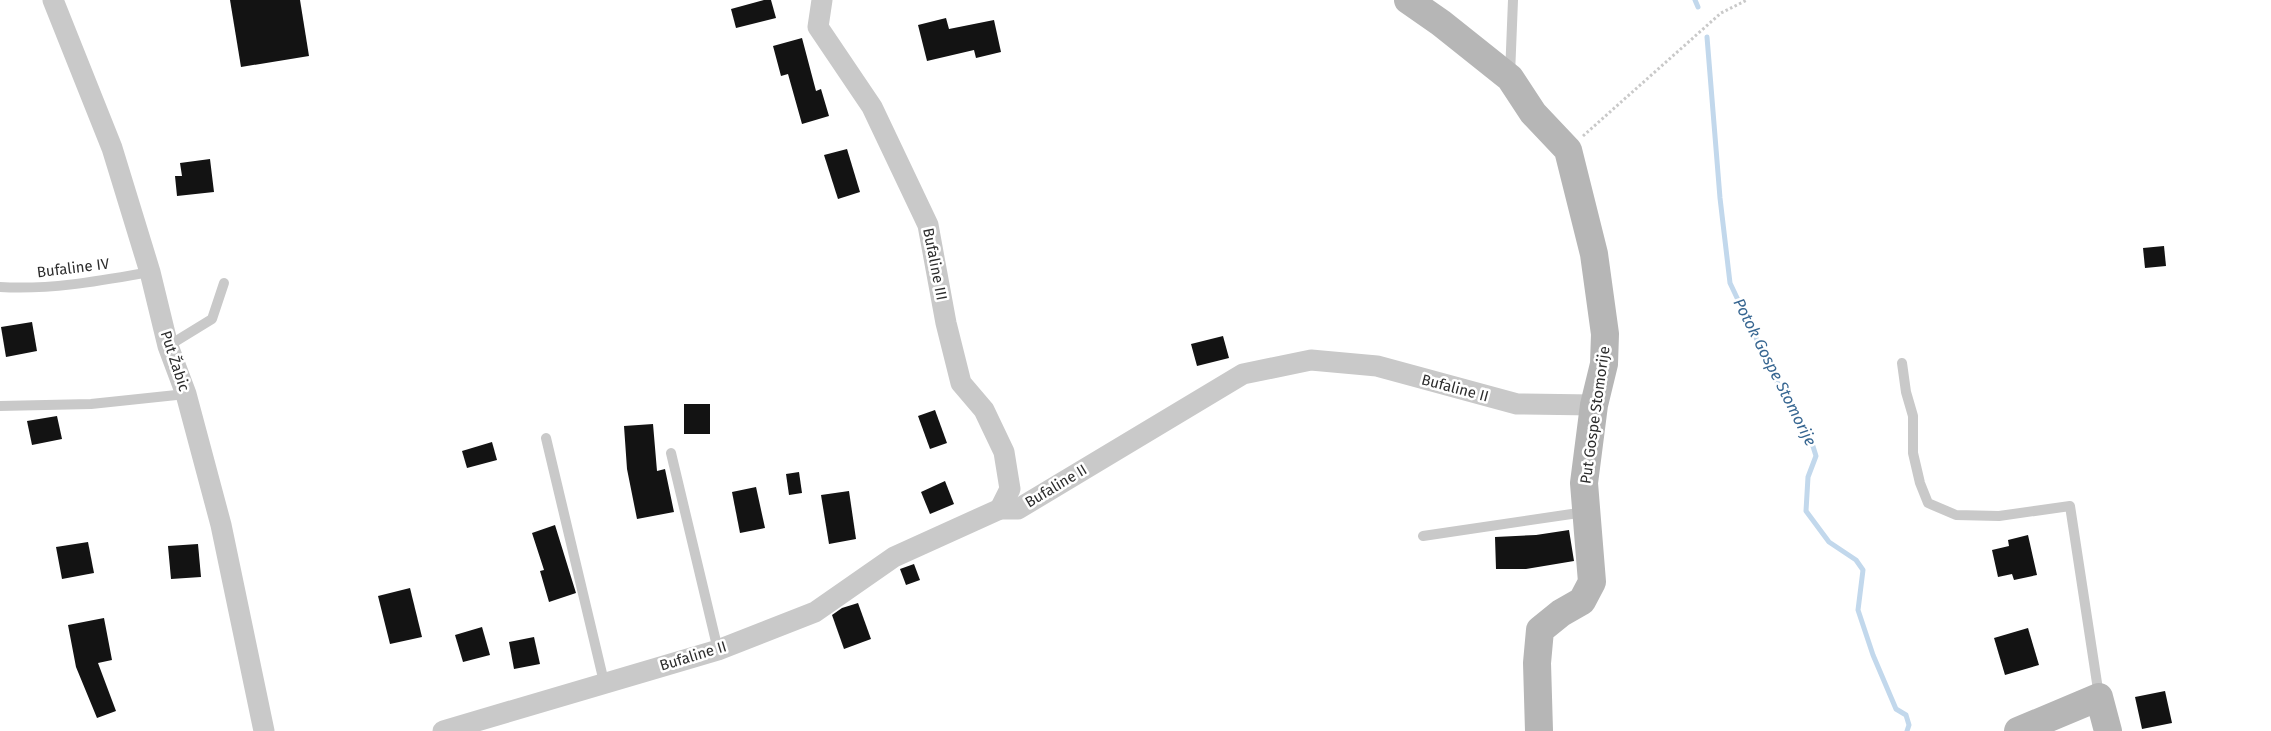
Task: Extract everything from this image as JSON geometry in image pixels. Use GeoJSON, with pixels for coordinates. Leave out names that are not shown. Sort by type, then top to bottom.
{"type":"FeatureCollection","features":[{"type":"Feature","properties":{"kind":"street","name":"Put Žabic"},"geometry":{"type":"LineString","coordinates":[[53,0],[112,148],[150,272],[168,346],[186,394],[221,525],[264,731]]}},
{"type":"Feature","properties":{"kind":"street","name":"Bufaline III"},"geometry":{"type":"LineString","coordinates":[[822,0],[818,27],[872,107],[928,226],[946,324],[961,383],[984,410],[1004,452],[1010,488],[1000,509]]}},
{"type":"Feature","properties":{"kind":"street","name":"Put Gospe Stomorije"},"geometry":{"type":"LineString","coordinates":[[1408,0],[1441,23],[1510,78],[1533,113],[1568,150],[1594,254],[1605,334],[1604,364],[1594,405],[1584,483],[1592,582],[1582,601],[1561,613],[1540,630],[1537,663],[1539,731]]}},
{"type":"Feature","properties":{"kind":"street","name":"Bufaline II"},"geometry":{"type":"LineString","coordinates":[[443,731],[604,682],[718,650],[815,612],[894,557],[1000,509],[1018,509],[1243,374],[1311,360],[1377,366],[1517,404],[1594,405]]}},
{"type":"Feature","properties":{"kind":"street"},"geometry":{"type":"LineString","coordinates":[[2018,731],[2099,697],[2108,731]]}},
{"type":"Feature","properties":{"kind":"lane"},"geometry":{"type":"LineString","coordinates":[[1510,78],[1513,0]]}},
{"type":"Feature","properties":{"kind":"lane","name":"Bufaline IV"},"geometry":{"type":"LineString","coordinates":[[0,287],[31,289],[65,287],[150,272]]}},
{"type":"Feature","properties":{"kind":"lane"},"geometry":{"type":"LineString","coordinates":[[168,346],[212,319],[221,297],[224,283]]}},
{"type":"Feature","properties":{"kind":"lane"},"geometry":{"type":"LineString","coordinates":[[1902,364],[1906,392],[1913,416],[1913,453],[1920,483],[1928,503],[1956,515],[1991,516],[2070,506],[2099,697]]}},
{"type":"Feature","properties":{"kind":"lane"},"geometry":{"type":"LineString","coordinates":[[0,406],[91,404],[186,394]]}},
{"type":"Feature","properties":{"kind":"lane"},"geometry":{"type":"LineString","coordinates":[[546,438],[604,682]]}},
{"type":"Feature","properties":{"kind":"lane"},"geometry":{"type":"LineString","coordinates":[[671,453],[718,650]]}},
{"type":"Feature","properties":{"kind":"lane"},"geometry":{"type":"LineString","coordinates":[[1423,536],[1586,512]]}},
{"type":"Feature","properties":{"kind":"path"},"geometry":{"type":"LineString","coordinates":[[1568,150],[1721,13],[1747,0]]}},
{"type":"Feature","properties":{"kind":"building"},"geometry":{"type":"Polygon","coordinates":[[[230,0],[300,0],[309,56],[241,67],[230,0]]]}},
{"type":"Feature","properties":{"kind":"building"},"geometry":{"type":"Polygon","coordinates":[[[764,0],[771,0],[776,18],[736,28],[731,9],[764,0]]]}},
{"type":"Feature","properties":{"kind":"building"},"geometry":{"type":"Polygon","coordinates":[[[946,18],[949,29],[994,20],[1001,52],[976,58],[974,50],[927,61],[918,25],[946,18]]]}},
{"type":"Feature","properties":{"kind":"building"},"geometry":{"type":"Polygon","coordinates":[[[802,38],[816,91],[821,89],[829,116],[802,124],[788,74],[781,76],[773,46],[802,38]]]}},
{"type":"Feature","properties":{"kind":"building"},"geometry":{"type":"Polygon","coordinates":[[[847,149],[860,192],[838,199],[824,155],[847,149]]]}},
{"type":"Feature","properties":{"kind":"building"},"geometry":{"type":"Polygon","coordinates":[[[210,159],[214,192],[177,196],[175,176],[182,176],[180,163],[210,159]]]}},
{"type":"Feature","properties":{"kind":"building"},"geometry":{"type":"Polygon","coordinates":[[[2164,246],[2166,266],[2145,268],[2143,248],[2164,246]]]}},
{"type":"Feature","properties":{"kind":"building"},"geometry":{"type":"Polygon","coordinates":[[[32,322],[37,351],[6,357],[1,327],[32,322]]]}},
{"type":"Feature","properties":{"kind":"building"},"geometry":{"type":"Polygon","coordinates":[[[1223,336],[1229,358],[1197,366],[1191,344],[1223,336]]]}},
{"type":"Feature","properties":{"kind":"building"},"geometry":{"type":"Polygon","coordinates":[[[684,404],[710,404],[710,434],[684,434],[684,404]]]}},
{"type":"Feature","properties":{"kind":"building"},"geometry":{"type":"Polygon","coordinates":[[[935,410],[947,443],[930,449],[918,416],[935,410]]]}},
{"type":"Feature","properties":{"kind":"building"},"geometry":{"type":"Polygon","coordinates":[[[57,416],[62,439],[32,445],[27,421],[57,416]]]}},
{"type":"Feature","properties":{"kind":"building"},"geometry":{"type":"Polygon","coordinates":[[[653,424],[657,471],[665,469],[674,512],[637,519],[627,469],[624,426],[653,424]]]}},
{"type":"Feature","properties":{"kind":"building"},"geometry":{"type":"Polygon","coordinates":[[[492,442],[497,460],[467,468],[462,451],[492,442]]]}},
{"type":"Feature","properties":{"kind":"building"},"geometry":{"type":"Polygon","coordinates":[[[799,472],[802,493],[789,495],[786,474],[799,472]]]}},
{"type":"Feature","properties":{"kind":"building"},"geometry":{"type":"Polygon","coordinates":[[[945,481],[954,504],[930,514],[921,492],[945,481]]]}},
{"type":"Feature","properties":{"kind":"building"},"geometry":{"type":"Polygon","coordinates":[[[756,487],[765,528],[740,533],[732,492],[756,487]]]}},
{"type":"Feature","properties":{"kind":"building"},"geometry":{"type":"Polygon","coordinates":[[[849,491],[856,539],[829,544],[821,495],[849,491]]]}},
{"type":"Feature","properties":{"kind":"building"},"geometry":{"type":"Polygon","coordinates":[[[555,525],[576,593],[549,602],[540,571],[544,570],[532,533],[555,525]]]}},
{"type":"Feature","properties":{"kind":"building"},"geometry":{"type":"Polygon","coordinates":[[[1569,530],[1574,561],[1526,569],[1496,569],[1495,537],[1536,535],[1569,530]]]}},
{"type":"Feature","properties":{"kind":"building"},"geometry":{"type":"Polygon","coordinates":[[[2028,535],[2037,575],[2014,580],[2012,574],[1998,577],[1992,550],[2009,546],[2008,540],[2028,535]]]}},
{"type":"Feature","properties":{"kind":"building"},"geometry":{"type":"Polygon","coordinates":[[[88,542],[94,573],[62,579],[56,547],[88,542]]]}},
{"type":"Feature","properties":{"kind":"building"},"geometry":{"type":"Polygon","coordinates":[[[198,544],[201,577],[171,579],[168,546],[198,544]]]}},
{"type":"Feature","properties":{"kind":"building"},"geometry":{"type":"Polygon","coordinates":[[[914,564],[920,580],[906,585],[900,569],[914,564]]]}},
{"type":"Feature","properties":{"kind":"building"},"geometry":{"type":"Polygon","coordinates":[[[410,588],[422,637],[390,644],[378,596],[410,588]]]}},
{"type":"Feature","properties":{"kind":"building"},"geometry":{"type":"Polygon","coordinates":[[[858,603],[871,639],[844,649],[832,615],[842,608],[858,603]]]}},
{"type":"Feature","properties":{"kind":"building"},"geometry":{"type":"Polygon","coordinates":[[[104,618],[112,660],[98,663],[116,711],[97,718],[76,667],[68,625],[104,618]]]}},
{"type":"Feature","properties":{"kind":"building"},"geometry":{"type":"Polygon","coordinates":[[[482,627],[490,655],[463,662],[455,635],[482,627]]]}},
{"type":"Feature","properties":{"kind":"building"},"geometry":{"type":"Polygon","coordinates":[[[2028,628],[2039,665],[2005,675],[1994,638],[2028,628]]]}},
{"type":"Feature","properties":{"kind":"building"},"geometry":{"type":"Polygon","coordinates":[[[534,637],[540,664],[514,669],[509,642],[534,637]]]}},
{"type":"Feature","properties":{"kind":"building"},"geometry":{"type":"Polygon","coordinates":[[[2165,691],[2172,723],[2142,729],[2135,697],[2165,691]]]}},
{"type":"Feature","properties":{"kind":"waterway","name":"Potok Gospe Stomorije"},"geometry":{"type":"LineString","coordinates":[[1695,0],[1698,7]]}},
{"type":"Feature","properties":{"kind":"waterway","name":"Potok Gospe Stomorije"},"geometry":{"type":"LineString","coordinates":[[1707,37],[1720,198],[1730,283],[1795,420],[1811,440],[1816,456],[1808,477],[1806,511],[1829,542],[1856,560],[1863,570],[1858,610],[1873,655],[1896,709],[1906,715],[1909,725],[1907,731]]}}]}
